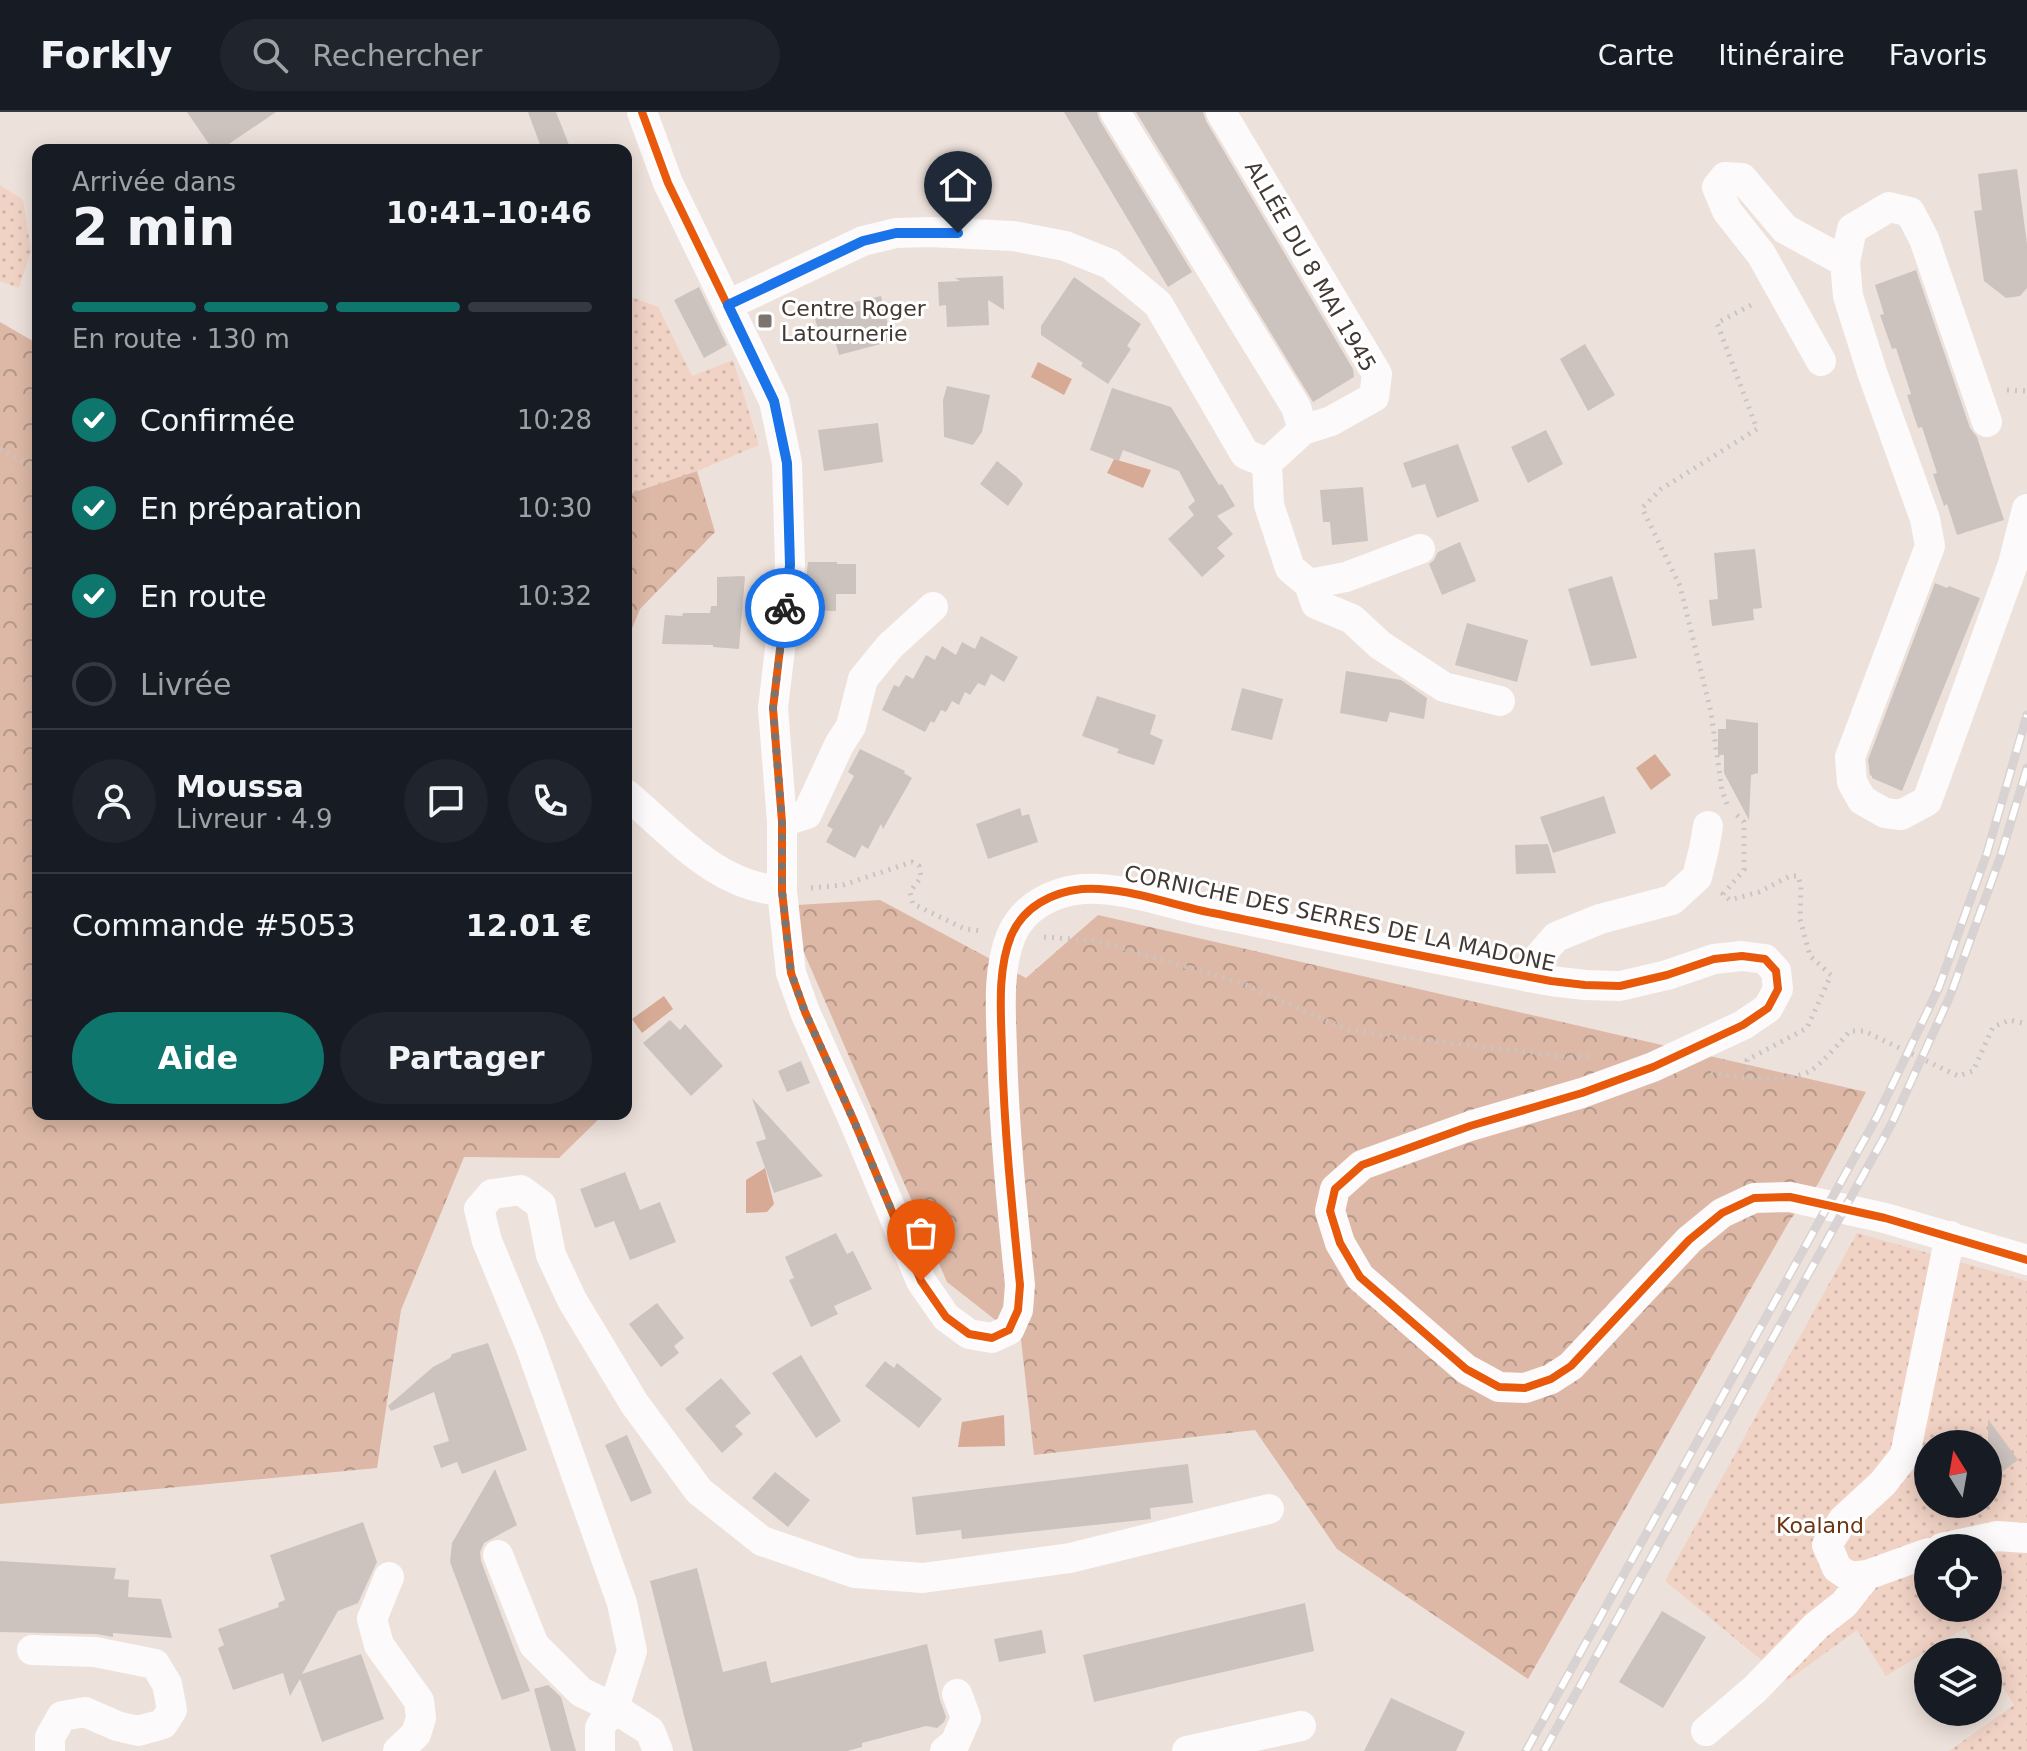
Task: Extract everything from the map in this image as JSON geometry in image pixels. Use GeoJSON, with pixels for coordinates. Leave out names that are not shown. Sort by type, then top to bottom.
{"type":"FeatureCollection","features":[{"type":"Feature","properties":{"kind":"street","name":"CORNICHE DES SERRES DE LA MADONE"},"geometry":{"type":"LineString","coordinates":[[642,112],[668,183],[774,401],[787,463],[790,565],[773,708],[782,822],[782,891],[791,973],[921,1281],[946,1317],[969,1334],[992,1338],[1009,1330],[1018,1310],[1020,1285],[1003,1116],[1003,963],[1012,934],[1031,907],[1056,894],[1083,889],[1112,889],[1191,909],[1528,977],[1585,985],[1620,986],[1667,975],[1714,959],[1742,956],[1765,959],[1776,971],[1778,989],[1768,1008],[1743,1025],[1653,1067],[1582,1093],[1470,1126],[1362,1165],[1335,1189],[1330,1211],[1340,1243],[1360,1277],[1466,1369],[1499,1387],[1525,1388],[1551,1379],[1571,1366],[1689,1240],[1722,1213],[1754,1198],[1790,1197],[1885,1218],[2027,1260]]}},
{"type":"Feature","properties":{"kind":"street"},"geometry":{"type":"LineString","coordinates":[[1115,112],[1296,407],[1303,430]]}},
{"type":"Feature","properties":{"kind":"street","name":"ALLÉE DU 8 MAI 1945"},"geometry":{"type":"LineString","coordinates":[[1221,112],[1377,374],[1374,397],[1331,421],[1303,430],[1267,463]]}},
{"type":"Feature","properties":{"kind":"street"},"geometry":{"type":"LineString","coordinates":[[1821,361],[1761,254],[1727,211],[1717,187],[1725,177],[1742,178],[1785,229],[1845,262]]}},
{"type":"Feature","properties":{"kind":"street"},"geometry":{"type":"LineString","coordinates":[[1987,422],[1924,239],[1910,212],[1889,207],[1852,229],[1845,262],[1848,296],[1925,519],[1930,546],[1850,757],[1852,782],[1862,800],[1885,813],[1901,815],[1927,801],[2013,564],[2027,509]]}},
{"type":"Feature","properties":{"kind":"street"},"geometry":{"type":"LineString","coordinates":[[728,305],[863,241],[896,233],[1013,236],[1065,246],[1110,264],[1158,304],[1245,454],[1267,463],[1269,505],[1290,568],[1309,584],[1316,604],[1352,619],[1380,645],[1444,687],[1500,701]]}},
{"type":"Feature","properties":{"kind":"street"},"geometry":{"type":"LineString","coordinates":[[1309,584],[1346,577],[1420,549]]}},
{"type":"Feature","properties":{"kind":"street"},"geometry":{"type":"LineString","coordinates":[[782,822],[807,814],[851,726],[863,679],[890,646],[933,607]]}},
{"type":"Feature","properties":{"kind":"street"},"geometry":{"type":"LineString","coordinates":[[632,800],[704,862],[741,883],[782,891]]}},
{"type":"Feature","properties":{"kind":"street"},"geometry":{"type":"LineString","coordinates":[[1528,977],[1536,960],[1556,937],[1600,919],[1672,900],[1697,877],[1708,826]]}},
{"type":"Feature","properties":{"kind":"street"},"geometry":{"type":"LineString","coordinates":[[600,1751],[600,1728],[617,1698],[632,1651],[622,1603],[530,1345],[487,1241],[479,1209],[492,1194],[521,1190],[541,1205],[551,1255],[572,1300],[634,1403],[699,1491],[762,1541],[855,1573],[923,1578],[1070,1558],[1269,1509]]}},
{"type":"Feature","properties":{"kind":"street"},"geometry":{"type":"LineString","coordinates":[[1914,1558],[1867,1575],[1850,1577],[1837,1568],[1827,1545],[1843,1520],[1883,1483],[1905,1455],[1950,1236]]}},
{"type":"Feature","properties":{"kind":"street"},"geometry":{"type":"LineString","coordinates":[[2002,1536],[2027,1538]]}},
{"type":"Feature","properties":{"kind":"street"},"geometry":{"type":"LineString","coordinates":[[498,1555],[534,1645],[581,1692],[650,1731],[658,1751]]}},
{"type":"Feature","properties":{"kind":"street"},"geometry":{"type":"LineString","coordinates":[[1706,1731],[1755,1689],[1816,1626],[1844,1604],[1867,1575]]}},
{"type":"Feature","properties":{"kind":"street"},"geometry":{"type":"LineString","coordinates":[[389,1577],[372,1619],[379,1645],[419,1701],[421,1718],[416,1734],[398,1751]]}},
{"type":"Feature","properties":{"kind":"street"},"geometry":{"type":"LineString","coordinates":[[32,1650],[95,1652],[155,1664],[167,1684],[172,1710],[163,1724],[138,1731],[85,1712],[62,1716],[50,1737],[50,1751]]}},
{"type":"Feature","properties":{"kind":"street"},"geometry":{"type":"LineString","coordinates":[[945,1751],[955,1743],[966,1718],[957,1694]]}},
{"type":"Feature","properties":{"kind":"street"},"geometry":{"type":"LineString","coordinates":[[1187,1751],[1301,1726]]}},
{"type":"Feature","properties":{"kind":"path"},"geometry":{"type":"LineString","coordinates":[[1751,1079],[1747,1060],[1807,1028],[1831,975],[1810,956],[1800,919],[1801,885],[1798,876],[1790,876],[1759,892],[1730,900],[1723,894],[1744,870],[1744,822],[1728,806],[1722,791],[1711,712],[1680,586],[1642,508],[1661,489],[1757,429],[1717,323],[1782,289]]}},
{"type":"Feature","properties":{"kind":"path"},"geometry":{"type":"LineString","coordinates":[[0,449],[32,466]]}},
{"type":"Feature","properties":{"kind":"path"},"geometry":{"type":"LineString","coordinates":[[782,891],[843,885],[912,862],[919,866],[921,877],[910,892],[913,904],[965,929],[1098,941],[1239,982],[1346,1029],[1554,1055],[1597,1057]]}},
{"type":"Feature","properties":{"kind":"path"},"geometry":{"type":"LineString","coordinates":[[1702,1072],[1751,1079],[1792,1076],[1810,1071],[1850,1031],[1864,1031],[1958,1076],[1973,1071],[1993,1027],[2010,1020],[2027,1024]]}},
{"type":"Feature","properties":{"kind":"green space"},"geometry":{"type":"Polygon","coordinates":[[[0,185],[23,200],[31,251],[19,288],[0,281],[0,185]]]}},
{"type":"Feature","properties":{"kind":"green space"},"geometry":{"type":"Polygon","coordinates":[[[632,297],[658,307],[692,376],[733,360],[759,445],[697,471],[632,493],[632,297]]]}},
{"type":"Feature","properties":{"kind":"green space"},"geometry":{"type":"Polygon","coordinates":[[[0,322],[32,341],[32,1120],[598,1120],[559,1158],[464,1157],[401,1310],[377,1468],[0,1504],[0,322]]]}},
{"type":"Feature","properties":{"kind":"green space"},"geometry":{"type":"Polygon","coordinates":[[[697,471],[715,532],[640,609],[632,628],[632,493],[697,471]]]}},
{"type":"Feature","properties":{"kind":"green space"},"geometry":{"type":"Polygon","coordinates":[[[880,900],[1026,978],[1098,915],[1866,1092],[1818,1184],[1790,1220],[1528,1679],[1337,1549],[1255,1430],[1034,1455],[1021,1340],[947,1282],[802,948],[797,905],[880,900]]]}},
{"type":"Feature","properties":{"kind":"green space","name":"Koaland"},"geometry":{"type":"Polygon","coordinates":[[[1857,1233],[2027,1281],[2027,1751],[1949,1751],[1984,1726],[2002,1726],[2002,1713],[2014,1705],[2002,1686],[2002,1638],[1972,1638],[1965,1628],[1949,1638],[1914,1638],[1914,1659],[1886,1676],[1857,1630],[1787,1681],[1665,1581],[1857,1233]]]}},
{"type":"Feature","properties":{"kind":"shaded area"},"geometry":{"type":"Polygon","coordinates":[[[1038,362],[1072,379],[1064,395],[1031,377],[1038,362]]]}},
{"type":"Feature","properties":{"kind":"shaded area"},"geometry":{"type":"Polygon","coordinates":[[[1114,459],[1151,470],[1143,488],[1107,473],[1114,459]]]}},
{"type":"Feature","properties":{"kind":"shaded area"},"geometry":{"type":"Polygon","coordinates":[[[1655,754],[1671,775],[1651,790],[1636,768],[1655,754]]]}},
{"type":"Feature","properties":{"kind":"shaded area"},"geometry":{"type":"Polygon","coordinates":[[[664,996],[673,1009],[642,1033],[632,1019],[664,996]]]}},
{"type":"Feature","properties":{"kind":"shaded area"},"geometry":{"type":"Polygon","coordinates":[[[765,1168],[774,1204],[767,1212],[746,1213],[746,1180],[765,1168]]]}},
{"type":"Feature","properties":{"kind":"shaded area"},"geometry":{"type":"Polygon","coordinates":[[[1004,1415],[1005,1446],[958,1447],[962,1422],[1004,1415]]]}},
{"type":"Feature","properties":{"kind":"building"},"geometry":{"type":"Polygon","coordinates":[[[187,112],[276,112],[229,144],[209,144],[187,112]]]}},
{"type":"Feature","properties":{"kind":"building"},"geometry":{"type":"Polygon","coordinates":[[[528,112],[556,112],[569,144],[540,144],[528,112]]]}},
{"type":"Feature","properties":{"kind":"building"},"geometry":{"type":"Polygon","coordinates":[[[1064,112],[1097,112],[1192,272],[1168,287],[1064,112]]]}},
{"type":"Feature","properties":{"kind":"building"},"geometry":{"type":"Polygon","coordinates":[[[1136,112],[1203,112],[1353,369],[1354,377],[1313,402],[1136,112]]]}},
{"type":"Feature","properties":{"kind":"building"},"geometry":{"type":"Polygon","coordinates":[[[2017,169],[2027,244],[2027,288],[2020,296],[2006,298],[1984,281],[1974,211],[1982,210],[1978,174],[2017,169]]]}},
{"type":"Feature","properties":{"kind":"building"},"geometry":{"type":"Polygon","coordinates":[[[1916,270],[2004,520],[1957,535],[1933,474],[1937,473],[1922,427],[1918,428],[1907,395],[1911,394],[1896,348],[1892,349],[1880,315],[1884,314],[1875,285],[1916,270]]]}},
{"type":"Feature","properties":{"kind":"building"},"geometry":{"type":"Polygon","coordinates":[[[1003,276],[1004,310],[988,300],[989,325],[947,327],[946,305],[939,306],[938,282],[960,281],[955,278],[1003,276]]]}},
{"type":"Feature","properties":{"kind":"building"},"geometry":{"type":"Polygon","coordinates":[[[1074,277],[1141,324],[1127,346],[1131,349],[1108,384],[1041,335],[1041,326],[1074,277]]]}},
{"type":"Feature","properties":{"kind":"building"},"geometry":{"type":"Polygon","coordinates":[[[699,287],[727,345],[704,358],[674,300],[699,287]]]}},
{"type":"Feature","properties":{"kind":"building"},"geometry":{"type":"Polygon","coordinates":[[[881,296],[892,341],[839,355],[833,333],[820,336],[813,312],[881,296]]]}},
{"type":"Feature","properties":{"kind":"building"},"geometry":{"type":"Polygon","coordinates":[[[1585,344],[1615,395],[1588,411],[1560,359],[1585,344]]]}},
{"type":"Feature","properties":{"kind":"building"},"geometry":{"type":"Polygon","coordinates":[[[947,386],[990,395],[982,432],[973,445],[944,437],[943,400],[947,386]]]}},
{"type":"Feature","properties":{"kind":"building"},"geometry":{"type":"Polygon","coordinates":[[[1112,388],[1171,407],[1235,506],[1217,516],[1233,534],[1217,548],[1225,556],[1202,577],[1168,539],[1194,515],[1188,507],[1195,501],[1179,471],[1123,450],[1119,461],[1090,450],[1112,388]]]}},
{"type":"Feature","properties":{"kind":"building"},"geometry":{"type":"Polygon","coordinates":[[[878,423],[883,462],[824,471],[818,430],[878,423]]]}},
{"type":"Feature","properties":{"kind":"building"},"geometry":{"type":"Polygon","coordinates":[[[1546,430],[1563,464],[1528,483],[1511,447],[1546,430]]]}},
{"type":"Feature","properties":{"kind":"building"},"geometry":{"type":"Polygon","coordinates":[[[1458,444],[1479,501],[1437,518],[1425,484],[1412,488],[1403,463],[1458,444]]]}},
{"type":"Feature","properties":{"kind":"building"},"geometry":{"type":"Polygon","coordinates":[[[997,461],[1023,484],[1008,506],[980,484],[997,461]]]}},
{"type":"Feature","properties":{"kind":"building"},"geometry":{"type":"Polygon","coordinates":[[[1363,487],[1368,541],[1332,545],[1330,522],[1323,522],[1320,490],[1363,487]]]}},
{"type":"Feature","properties":{"kind":"building"},"geometry":{"type":"Polygon","coordinates":[[[1460,542],[1476,581],[1442,595],[1429,564],[1438,552],[1460,542]]]}},
{"type":"Feature","properties":{"kind":"building"},"geometry":{"type":"Polygon","coordinates":[[[1755,549],[1762,608],[1753,609],[1754,620],[1712,626],[1709,600],[1718,599],[1714,553],[1755,549]]]}},
{"type":"Feature","properties":{"kind":"building"},"geometry":{"type":"Polygon","coordinates":[[[808,562],[856,564],[856,594],[836,594],[836,611],[803,610],[808,562]]]}},
{"type":"Feature","properties":{"kind":"building"},"geometry":{"type":"Polygon","coordinates":[[[743,576],[739,649],[662,644],[665,615],[710,613],[711,606],[717,606],[717,577],[743,576]]]}},
{"type":"Feature","properties":{"kind":"building"},"geometry":{"type":"Polygon","coordinates":[[[1612,576],[1637,658],[1591,666],[1568,589],[1612,576]]]}},
{"type":"Feature","properties":{"kind":"building"},"geometry":{"type":"Polygon","coordinates":[[[1935,583],[1980,598],[1902,791],[1872,778],[1868,760],[1935,583]]]}},
{"type":"Feature","properties":{"kind":"building"},"geometry":{"type":"Polygon","coordinates":[[[1467,623],[1528,640],[1517,682],[1455,665],[1467,623]]]}},
{"type":"Feature","properties":{"kind":"building"},"geometry":{"type":"Polygon","coordinates":[[[981,636],[1018,657],[1004,682],[991,674],[985,686],[978,683],[970,695],[965,692],[959,705],[952,701],[946,712],[941,710],[925,732],[882,710],[894,685],[899,687],[906,675],[913,679],[926,655],[935,660],[942,646],[956,655],[962,642],[975,649],[981,636]]]}},
{"type":"Feature","properties":{"kind":"building"},"geometry":{"type":"Polygon","coordinates":[[[1346,671],[1401,680],[1427,698],[1424,719],[1390,712],[1387,722],[1340,713],[1346,671]]]}},
{"type":"Feature","properties":{"kind":"building"},"geometry":{"type":"Polygon","coordinates":[[[1242,688],[1283,699],[1272,740],[1231,730],[1242,688]]]}},
{"type":"Feature","properties":{"kind":"building"},"geometry":{"type":"Polygon","coordinates":[[[1097,696],[1156,715],[1150,734],[1163,740],[1154,765],[1117,753],[1119,749],[1082,736],[1097,696]]]}},
{"type":"Feature","properties":{"kind":"building"},"geometry":{"type":"Polygon","coordinates":[[[1726,719],[1758,723],[1758,773],[1751,775],[1749,820],[1724,773],[1724,755],[1718,755],[1718,729],[1726,729],[1726,719]]]}},
{"type":"Feature","properties":{"kind":"building"},"geometry":{"type":"Polygon","coordinates":[[[860,749],[905,771],[912,778],[883,829],[881,824],[868,849],[862,845],[855,858],[826,842],[833,829],[827,826],[854,776],[848,772],[860,749]]]}},
{"type":"Feature","properties":{"kind":"building"},"geometry":{"type":"Polygon","coordinates":[[[1604,796],[1616,833],[1553,853],[1540,817],[1604,796]]]}},
{"type":"Feature","properties":{"kind":"building"},"geometry":{"type":"Polygon","coordinates":[[[1020,808],[1022,816],[1029,814],[1038,842],[988,859],[976,824],[1020,808]]]}},
{"type":"Feature","properties":{"kind":"building"},"geometry":{"type":"Polygon","coordinates":[[[1548,844],[1556,873],[1516,874],[1515,845],[1548,844]]]}},
{"type":"Feature","properties":{"kind":"building"},"geometry":{"type":"Polygon","coordinates":[[[670,1020],[680,1030],[685,1024],[723,1066],[691,1096],[643,1043],[670,1020]]]}},
{"type":"Feature","properties":{"kind":"building"},"geometry":{"type":"Polygon","coordinates":[[[801,1061],[810,1083],[787,1092],[778,1071],[801,1061]]]}},
{"type":"Feature","properties":{"kind":"building"},"geometry":{"type":"Polygon","coordinates":[[[752,1098],[823,1176],[774,1193],[756,1142],[766,1139],[752,1098]]]}},
{"type":"Feature","properties":{"kind":"building"},"geometry":{"type":"Polygon","coordinates":[[[625,1172],[640,1210],[660,1202],[676,1242],[630,1260],[614,1221],[595,1228],[580,1189],[625,1172]]]}},
{"type":"Feature","properties":{"kind":"building"},"geometry":{"type":"Polygon","coordinates":[[[836,1233],[847,1254],[853,1251],[872,1289],[834,1306],[838,1314],[811,1327],[789,1280],[794,1278],[785,1257],[836,1233]]]}},
{"type":"Feature","properties":{"kind":"building"},"geometry":{"type":"Polygon","coordinates":[[[657,1303],[684,1338],[674,1346],[679,1353],[661,1367],[629,1324],[657,1303]]]}},
{"type":"Feature","properties":{"kind":"building"},"geometry":{"type":"Polygon","coordinates":[[[488,1343],[527,1450],[462,1474],[457,1462],[441,1468],[433,1446],[449,1441],[434,1392],[391,1411],[388,1406],[452,1354],[488,1343]]]}},
{"type":"Feature","properties":{"kind":"building"},"geometry":{"type":"Polygon","coordinates":[[[801,1355],[841,1421],[816,1438],[772,1373],[801,1355]]]}},
{"type":"Feature","properties":{"kind":"building"},"geometry":{"type":"Polygon","coordinates":[[[885,1361],[894,1368],[897,1363],[942,1399],[919,1428],[865,1386],[885,1361]]]}},
{"type":"Feature","properties":{"kind":"building"},"geometry":{"type":"Polygon","coordinates":[[[721,1378],[751,1413],[735,1426],[743,1434],[722,1453],[685,1409],[721,1378]]]}},
{"type":"Feature","properties":{"kind":"building"},"geometry":{"type":"Polygon","coordinates":[[[1988,1419],[1996,1430],[1988,1430],[1988,1419]]]}},
{"type":"Feature","properties":{"kind":"building"},"geometry":{"type":"Polygon","coordinates":[[[627,1435],[652,1493],[631,1502],[605,1445],[627,1435]]]}},
{"type":"Feature","properties":{"kind":"building"},"geometry":{"type":"Polygon","coordinates":[[[2002,1438],[2018,1460],[2002,1472],[2002,1438]]]}},
{"type":"Feature","properties":{"kind":"building"},"geometry":{"type":"Polygon","coordinates":[[[1188,1464],[1193,1503],[1150,1508],[1151,1519],[962,1539],[961,1530],[916,1535],[912,1497],[1188,1464]]]}},
{"type":"Feature","properties":{"kind":"building"},"geometry":{"type":"Polygon","coordinates":[[[495,1469],[517,1525],[484,1543],[480,1552],[481,1561],[530,1691],[502,1700],[450,1562],[452,1543],[495,1469]]]}},
{"type":"Feature","properties":{"kind":"building"},"geometry":{"type":"Polygon","coordinates":[[[775,1472],[810,1500],[788,1527],[752,1498],[775,1472]]]}},
{"type":"Feature","properties":{"kind":"building"},"geometry":{"type":"Polygon","coordinates":[[[363,1522],[377,1562],[358,1603],[338,1611],[302,1674],[361,1654],[384,1719],[322,1742],[300,1679],[290,1696],[283,1673],[233,1690],[218,1648],[224,1645],[218,1629],[279,1607],[278,1603],[285,1600],[270,1555],[363,1522]]]}},
{"type":"Feature","properties":{"kind":"building"},"geometry":{"type":"Polygon","coordinates":[[[0,1561],[116,1568],[114,1579],[129,1580],[128,1597],[161,1599],[172,1638],[113,1633],[113,1637],[0,1632],[0,1561]]]}},
{"type":"Feature","properties":{"kind":"building"},"geometry":{"type":"Polygon","coordinates":[[[697,1568],[723,1672],[766,1661],[771,1683],[927,1644],[946,1717],[944,1722],[937,1728],[926,1726],[862,1743],[862,1747],[847,1751],[693,1751],[650,1581],[697,1568]]]}},
{"type":"Feature","properties":{"kind":"building"},"geometry":{"type":"Polygon","coordinates":[[[1305,1603],[1314,1651],[1094,1702],[1083,1655],[1305,1603]]]}},
{"type":"Feature","properties":{"kind":"building"},"geometry":{"type":"Polygon","coordinates":[[[1662,1611],[1706,1637],[1663,1708],[1619,1682],[1662,1611]]]}},
{"type":"Feature","properties":{"kind":"building"},"geometry":{"type":"Polygon","coordinates":[[[1042,1630],[1046,1653],[999,1662],[994,1639],[1042,1630]]]}},
{"type":"Feature","properties":{"kind":"building"},"geometry":{"type":"Polygon","coordinates":[[[548,1685],[561,1697],[576,1751],[551,1751],[534,1689],[548,1685]]]}},
{"type":"Feature","properties":{"kind":"building"},"geometry":{"type":"Polygon","coordinates":[[[1391,1698],[1465,1732],[1456,1751],[1364,1751],[1391,1698]]]}},
{"type":"Feature","properties":{"kind":"railway"},"geometry":{"type":"LineString","coordinates":[[1526,1751],[1878,1115],[1939,987],[1987,853],[2027,715]]}},
{"type":"Feature","properties":{"kind":"railway"},"geometry":{"type":"LineString","coordinates":[[1544,1751],[1892,1123],[1950,996],[2001,855],[2027,768]]}},
{"type":"Feature","properties":{"kind":"cycle path"},"geometry":{"type":"LineString","coordinates":[[642,112],[668,183],[774,401],[787,463],[790,565],[773,708],[782,822],[782,891],[791,973],[921,1281],[946,1317],[969,1334],[992,1338],[1009,1330],[1018,1310],[1020,1285],[1003,1080],[1001,1007],[1004,963],[1011,936],[1031,909],[1060,894],[1082,889],[1131,893],[1213,913],[1551,981],[1620,986],[1667,975],[1714,959],[1742,956],[1765,959],[1776,971],[1778,989],[1768,1008],[1743,1025],[1653,1067],[1582,1093],[1470,1126],[1362,1165],[1335,1189],[1330,1211],[1340,1243],[1360,1277],[1466,1369],[1499,1387],[1525,1388],[1551,1379],[1571,1366],[1689,1240],[1722,1213],[1754,1198],[1790,1197],[1885,1218],[2027,1260]]}},
{"type":"Feature","properties":{"kind":"way so far"},"geometry":{"type":"LineString","coordinates":[[785,608],[773,708],[782,822],[782,891],[791,973],[921,1281]]}},
{"type":"Feature","properties":{"kind":"place","name":"Centre Roger Latournerie"},"geometry":{"type":"Point","coordinates":[765,321]}},
{"type":"Feature","properties":{"kind":"route"},"geometry":{"type":"LineString","coordinates":[[785,608],[790,565],[787,463],[774,401],[728,305],[863,241],[896,233],[958,233]]}}]}
